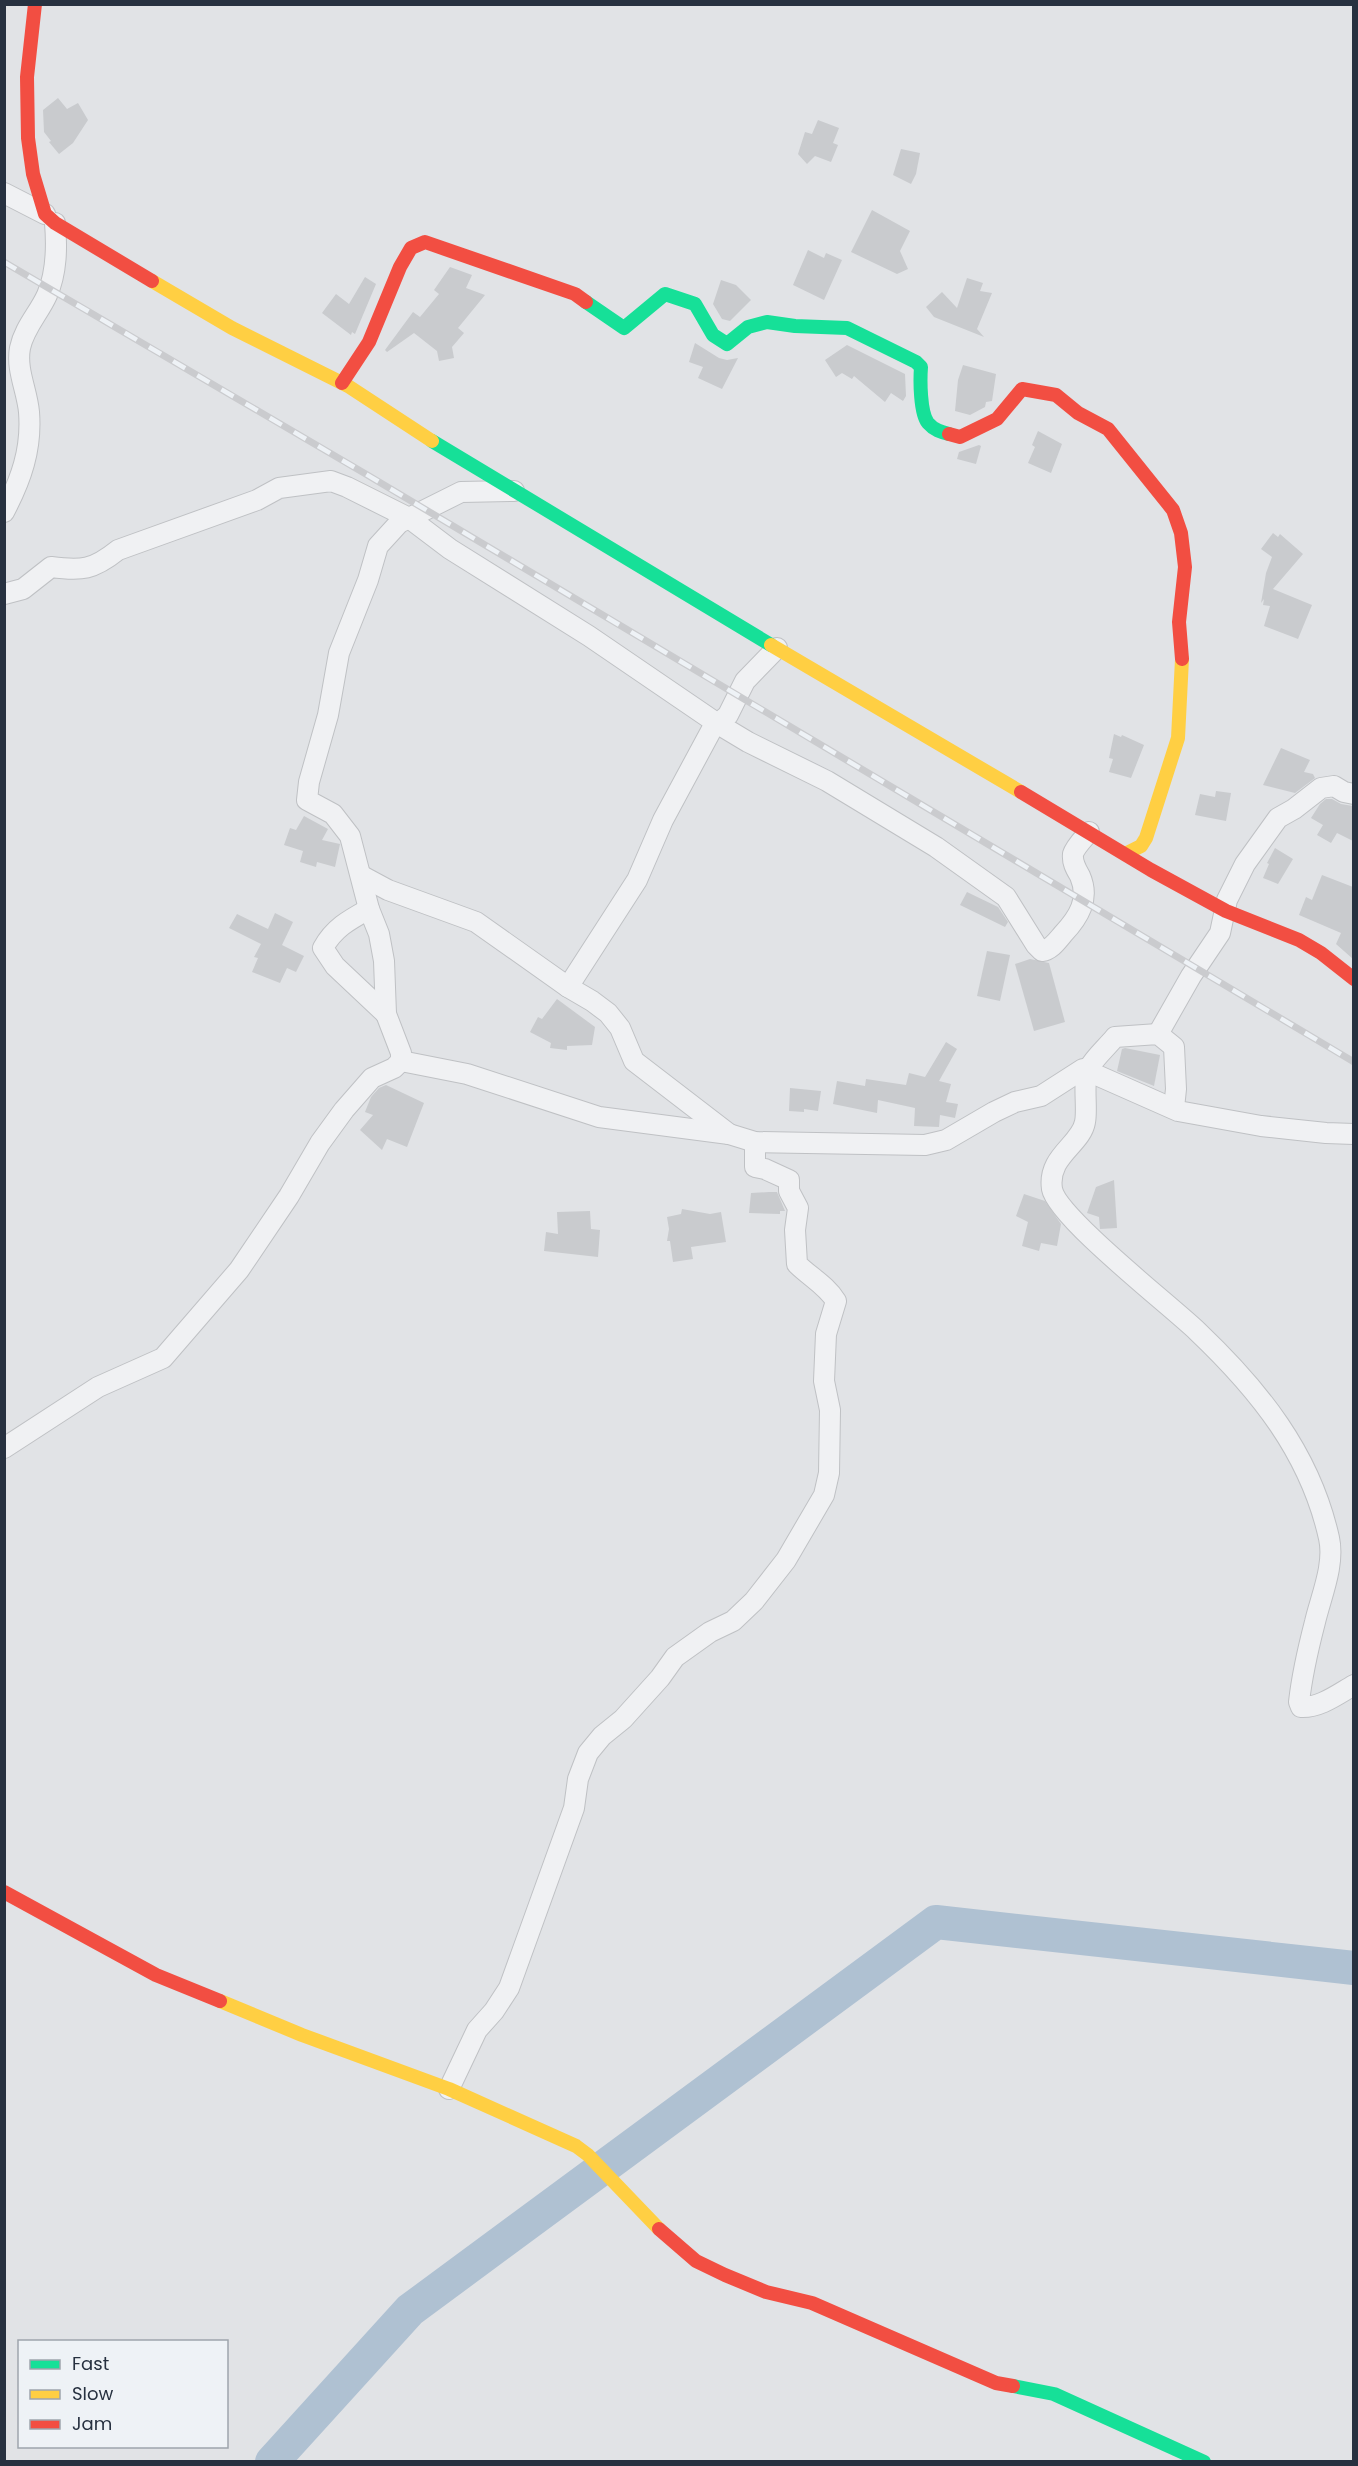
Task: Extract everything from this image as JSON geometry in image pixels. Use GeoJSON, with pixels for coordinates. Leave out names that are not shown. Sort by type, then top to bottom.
{"type":"FeatureCollection","features":[{"type":"Feature","properties":{"kind":"street"},"geometry":{"type":"LineString","coordinates":[[4,512],[21,481],[29,435],[29,410],[20,372],[20,348],[30,323],[47,295],[57,253],[50,218],[33,174],[28,138],[27,77],[34,4]]}},
{"type":"Feature","properties":{"kind":"street"},"geometry":{"type":"LineString","coordinates":[[4,193],[50,218],[232,328],[342,383],[713,612],[1125,854],[1226,911],[1299,940],[1321,953],[1353,979]]}},
{"type":"Feature","properties":{"kind":"street"},"geometry":{"type":"LineString","coordinates":[[342,383],[369,342],[400,267],[411,248],[425,242],[575,294],[624,328],[665,294],[695,304],[713,335],[727,344],[748,327],[767,322],[795,326],[847,328],[916,362],[921,367],[920,385],[927,422],[939,432],[960,436],[997,419],[1022,389],[1056,395],[1078,413],[1108,429],[1173,510],[1181,533],[1185,567],[1179,622],[1182,661],[1178,738],[1146,838],[1141,846],[1125,854]]}},
{"type":"Feature","properties":{"kind":"street"},"geometry":{"type":"LineString","coordinates":[[4,594],[23,589],[51,567],[88,569],[104,561],[118,550],[257,500],[279,488],[332,481],[409,518],[450,549],[589,636],[718,724],[827,781],[936,847],[988,882],[1013,904],[1017,915],[1042,951],[1047,951],[1053,946],[1071,926],[1082,908],[1084,887],[1074,864],[1073,852],[1089,832]]}},
{"type":"Feature","properties":{"kind":"street"},"geometry":{"type":"LineString","coordinates":[[4,1448],[98,1387],[163,1358],[239,1270],[289,1196],[320,1143],[344,1110],[372,1078],[394,1068],[400,1061],[401,1053],[386,1014],[384,961],[379,934],[369,909],[350,836],[333,814],[307,801],[309,782],[328,715],[339,653],[368,580],[378,546],[392,529],[461,492],[514,491]]}},
{"type":"Feature","properties":{"kind":"street"},"geometry":{"type":"LineString","coordinates":[[568,987],[637,880],[663,820],[712,729],[728,715],[745,681],[777,648]]}},
{"type":"Feature","properties":{"kind":"street"},"geometry":{"type":"LineString","coordinates":[[1158,1035],[1191,976],[1220,933],[1227,900],[1245,864],[1278,818],[1321,788],[1334,786],[1353,794]]}},
{"type":"Feature","properties":{"kind":"street"},"geometry":{"type":"LineString","coordinates":[[362,876],[387,890],[476,922],[608,1013],[620,1028],[634,1061],[729,1134]]}},
{"type":"Feature","properties":{"kind":"street"},"geometry":{"type":"LineString","coordinates":[[369,909],[338,928],[331,934],[323,948],[335,966],[386,1014]]}},
{"type":"Feature","properties":{"kind":"street"},"geometry":{"type":"LineString","coordinates":[[1174,1108],[1176,1089],[1174,1047],[1158,1035],[1115,1037],[1087,1070],[1085,1125],[1057,1162],[1052,1174],[1052,1191],[1062,1207],[1081,1228],[1197,1330],[1269,1408],[1287,1436],[1308,1474],[1325,1523],[1331,1558],[1311,1639],[1299,1702],[1302,1707],[1306,1707],[1330,1698],[1353,1685]]}},
{"type":"Feature","properties":{"kind":"street"},"geometry":{"type":"LineString","coordinates":[[400,1061],[467,1074],[599,1117],[729,1134],[755,1142],[925,1145],[946,1140],[1015,1102],[1041,1096],[1083,1069],[1174,1108],[1196,1115],[1261,1126],[1353,1134]]}},
{"type":"Feature","properties":{"kind":"street"},"geometry":{"type":"LineString","coordinates":[[449,2089],[477,2030],[494,2011],[509,1988],[574,1808],[578,1779],[588,1753],[602,1736],[623,1719],[660,1678],[675,1657],[710,1632],[733,1621],[754,1601],[786,1560],[824,1495],[830,1473],[830,1410],[824,1381],[826,1334],[836,1301],[829,1290],[810,1277],[797,1264],[795,1230],[798,1208],[789,1191],[789,1180],[755,1167],[755,1142]]}},
{"type":"Feature","properties":{"kind":"street"},"geometry":{"type":"LineString","coordinates":[[4,1892],[156,1975],[302,2035],[449,2089],[576,2146],[588,2155],[670,2240],[696,2260],[725,2275],[766,2292],[812,2303],[996,2384],[1054,2394],[1204,2462]]}},
{"type":"Feature","properties":{"kind":"building"},"geometry":{"type":"Polygon","coordinates":[[[58,98],[67,109],[78,103],[88,120],[73,143],[59,154],[44,132],[43,110],[58,98]]]}},
{"type":"Feature","properties":{"kind":"building"},"geometry":{"type":"Polygon","coordinates":[[[818,120],[839,128],[833,143],[838,145],[831,162],[815,156],[807,164],[798,154],[805,132],[812,134],[818,120]]]}},
{"type":"Feature","properties":{"kind":"building"},"geometry":{"type":"Polygon","coordinates":[[[901,149],[920,153],[916,174],[911,184],[893,175],[901,149]]]}},
{"type":"Feature","properties":{"kind":"building"},"geometry":{"type":"Polygon","coordinates":[[[872,210],[910,231],[900,251],[908,269],[897,274],[851,252],[872,210]]]}},
{"type":"Feature","properties":{"kind":"building"},"geometry":{"type":"Polygon","coordinates":[[[808,250],[824,258],[826,253],[842,260],[824,300],[793,285],[808,250]]]}},
{"type":"Feature","properties":{"kind":"building"},"geometry":{"type":"Polygon","coordinates":[[[450,267],[472,275],[466,288],[485,295],[458,328],[464,333],[452,347],[454,358],[439,361],[437,351],[414,333],[387,352],[385,350],[413,312],[420,317],[439,294],[434,290],[450,267]]]}},
{"type":"Feature","properties":{"kind":"building"},"geometry":{"type":"Polygon","coordinates":[[[365,277],[376,284],[355,334],[352,332],[351,335],[322,313],[336,294],[349,304],[365,277]]]}},
{"type":"Feature","properties":{"kind":"building"},"geometry":{"type":"Polygon","coordinates":[[[967,278],[983,283],[980,291],[992,293],[977,329],[984,337],[934,317],[926,307],[942,292],[957,308],[967,278]]]}},
{"type":"Feature","properties":{"kind":"building"},"geometry":{"type":"Polygon","coordinates":[[[721,280],[736,285],[751,300],[730,321],[722,319],[713,304],[721,280]]]}},
{"type":"Feature","properties":{"kind":"building"},"geometry":{"type":"Polygon","coordinates":[[[695,343],[719,358],[727,360],[738,358],[722,389],[698,378],[703,367],[689,362],[695,343]]]}},
{"type":"Feature","properties":{"kind":"building"},"geometry":{"type":"Polygon","coordinates":[[[847,345],[905,374],[906,396],[903,401],[891,393],[885,402],[854,376],[852,379],[842,373],[836,377],[825,360],[847,345]]]}},
{"type":"Feature","properties":{"kind":"building"},"geometry":{"type":"Polygon","coordinates":[[[963,365],[996,374],[992,401],[986,402],[985,407],[970,415],[955,411],[958,380],[963,365]]]}},
{"type":"Feature","properties":{"kind":"building"},"geometry":{"type":"Polygon","coordinates":[[[1038,431],[1062,444],[1051,473],[1028,463],[1035,447],[1032,445],[1038,431]]]}},
{"type":"Feature","properties":{"kind":"building"},"geometry":{"type":"Polygon","coordinates":[[[981,446],[976,464],[957,459],[959,452],[981,446]]]}},
{"type":"Feature","properties":{"kind":"building"},"geometry":{"type":"Polygon","coordinates":[[[1273,533],[1278,537],[1280,534],[1303,554],[1273,589],[1312,605],[1298,639],[1264,626],[1270,606],[1263,605],[1264,599],[1261,603],[1266,573],[1272,557],[1261,549],[1273,533]]]}},
{"type":"Feature","properties":{"kind":"building"},"geometry":{"type":"Polygon","coordinates":[[[1114,734],[1121,737],[1122,735],[1144,745],[1131,778],[1109,772],[1113,759],[1109,758],[1114,734]]]}},
{"type":"Feature","properties":{"kind":"building"},"geometry":{"type":"Polygon","coordinates":[[[1281,748],[1310,760],[1304,772],[1313,774],[1315,778],[1295,793],[1263,785],[1281,748]]]}},
{"type":"Feature","properties":{"kind":"building"},"geometry":{"type":"Polygon","coordinates":[[[1216,791],[1231,793],[1226,821],[1195,815],[1200,794],[1215,797],[1216,791]]]}},
{"type":"Feature","properties":{"kind":"building"},"geometry":{"type":"Polygon","coordinates":[[[1326,799],[1353,806],[1353,841],[1337,833],[1331,843],[1317,835],[1323,825],[1311,818],[1326,799]]]}},
{"type":"Feature","properties":{"kind":"building"},"geometry":{"type":"Polygon","coordinates":[[[304,816],[328,829],[322,840],[340,844],[335,867],[317,862],[316,867],[300,862],[303,851],[284,845],[290,828],[296,830],[304,816]]]}},
{"type":"Feature","properties":{"kind":"building"},"geometry":{"type":"Polygon","coordinates":[[[1275,848],[1293,859],[1278,884],[1263,878],[1269,864],[1267,863],[1275,848]]]}},
{"type":"Feature","properties":{"kind":"building"},"geometry":{"type":"Polygon","coordinates":[[[1322,875],[1353,887],[1353,959],[1336,944],[1341,933],[1299,915],[1306,897],[1312,900],[1322,875]]]}},
{"type":"Feature","properties":{"kind":"building"},"geometry":{"type":"Polygon","coordinates":[[[967,892],[998,907],[1008,922],[1005,927],[960,905],[967,892]]]}},
{"type":"Feature","properties":{"kind":"building"},"geometry":{"type":"Polygon","coordinates":[[[275,913],[293,922],[282,945],[304,956],[296,972],[287,968],[280,983],[252,972],[258,958],[254,957],[261,944],[229,928],[237,914],[268,929],[275,913]]]}},
{"type":"Feature","properties":{"kind":"building"},"geometry":{"type":"Polygon","coordinates":[[[987,951],[1010,955],[1000,1001],[977,996],[987,951]]]}},
{"type":"Feature","properties":{"kind":"building"},"geometry":{"type":"Polygon","coordinates":[[[1030,959],[1049,963],[1065,1022],[1034,1031],[1015,964],[1030,959]]]}},
{"type":"Feature","properties":{"kind":"building"},"geometry":{"type":"Polygon","coordinates":[[[557,999],[595,1027],[592,1045],[567,1046],[567,1050],[550,1048],[551,1043],[530,1032],[538,1017],[542,1019],[557,999]]]}},
{"type":"Feature","properties":{"kind":"building"},"geometry":{"type":"Polygon","coordinates":[[[946,1042],[957,1049],[939,1081],[951,1084],[946,1102],[958,1104],[955,1118],[940,1115],[939,1127],[914,1126],[915,1108],[878,1100],[877,1113],[833,1104],[837,1081],[865,1086],[866,1079],[906,1085],[909,1073],[925,1077],[946,1042]]]}},
{"type":"Feature","properties":{"kind":"building"},"geometry":{"type":"Polygon","coordinates":[[[1122,1049],[1160,1055],[1154,1086],[1117,1071],[1122,1049]]]}},
{"type":"Feature","properties":{"kind":"building"},"geometry":{"type":"Polygon","coordinates":[[[386,1085],[424,1103],[407,1147],[387,1139],[382,1150],[360,1130],[373,1115],[365,1112],[371,1097],[379,1088],[386,1085]]]}},
{"type":"Feature","properties":{"kind":"building"},"geometry":{"type":"Polygon","coordinates":[[[790,1088],[821,1091],[818,1111],[804,1109],[804,1112],[789,1111],[790,1088]]]}},
{"type":"Feature","properties":{"kind":"building"},"geometry":{"type":"Polygon","coordinates":[[[1114,1180],[1117,1228],[1100,1229],[1099,1217],[1087,1213],[1096,1187],[1114,1180]]]}},
{"type":"Feature","properties":{"kind":"building"},"geometry":{"type":"Polygon","coordinates":[[[777,1192],[785,1211],[780,1211],[780,1214],[749,1213],[751,1193],[777,1192]]]}},
{"type":"Feature","properties":{"kind":"building"},"geometry":{"type":"Polygon","coordinates":[[[1024,1194],[1045,1201],[1061,1224],[1057,1246],[1041,1243],[1039,1251],[1022,1246],[1028,1222],[1016,1216],[1024,1194]]]}},
{"type":"Feature","properties":{"kind":"building"},"geometry":{"type":"Polygon","coordinates":[[[682,1209],[710,1214],[721,1212],[726,1242],[691,1247],[693,1259],[673,1262],[670,1241],[667,1241],[669,1229],[667,1217],[681,1214],[682,1209]]]}},
{"type":"Feature","properties":{"kind":"building"},"geometry":{"type":"Polygon","coordinates":[[[590,1211],[591,1229],[600,1230],[598,1257],[544,1251],[546,1232],[558,1234],[557,1212],[590,1211]]]}},
{"type":"Feature","properties":{"kind":"waterway"},"geometry":{"type":"LineString","coordinates":[[272,2462],[410,2310],[936,1922],[1354,1968]]}},
{"type":"Feature","properties":{"kind":"railway"},"geometry":{"type":"LineString","coordinates":[[4,262],[364,473],[1354,1062]]}},
{"type":"Feature","properties":{"kind":"traffic: fast"},"geometry":{"type":"LineString","coordinates":[[586,302],[624,328],[665,294],[695,304],[713,335],[727,344],[748,327],[767,322],[795,326],[847,328],[916,362],[921,367],[921,396],[925,418],[933,427],[949,434]]}},
{"type":"Feature","properties":{"kind":"traffic: fast"},"geometry":{"type":"LineString","coordinates":[[432,441],[771,645]]}},
{"type":"Feature","properties":{"kind":"traffic: fast"},"geometry":{"type":"LineString","coordinates":[[1013,2386],[1054,2394],[1204,2462]]}},
{"type":"Feature","properties":{"kind":"traffic: slow"},"geometry":{"type":"LineString","coordinates":[[152,281],[232,328],[348,386],[432,441]]}},
{"type":"Feature","properties":{"kind":"traffic: slow"},"geometry":{"type":"LineString","coordinates":[[771,645],[1021,792]]}},
{"type":"Feature","properties":{"kind":"traffic: slow"},"geometry":{"type":"LineString","coordinates":[[1125,854],[1141,846],[1146,838],[1178,738],[1182,659]]}},
{"type":"Feature","properties":{"kind":"traffic: slow"},"geometry":{"type":"LineString","coordinates":[[220,2001],[302,2035],[449,2089],[576,2146],[588,2155],[659,2229]]}},
{"type":"Feature","properties":{"kind":"traffic: jam"},"geometry":{"type":"LineString","coordinates":[[35,4],[27,77],[28,138],[33,174],[45,214],[55,223],[152,281]]}},
{"type":"Feature","properties":{"kind":"traffic: jam"},"geometry":{"type":"LineString","coordinates":[[342,383],[369,342],[400,267],[411,248],[425,242],[575,294],[586,302]]}},
{"type":"Feature","properties":{"kind":"traffic: jam"},"geometry":{"type":"LineString","coordinates":[[949,434],[960,437],[997,419],[1022,389],[1056,395],[1078,413],[1108,429],[1173,510],[1181,533],[1185,567],[1179,622],[1182,659]]}},
{"type":"Feature","properties":{"kind":"traffic: jam"},"geometry":{"type":"LineString","coordinates":[[1021,792],[1151,870],[1226,911],[1299,940],[1321,953],[1354,979]]}},
{"type":"Feature","properties":{"kind":"traffic: jam"},"geometry":{"type":"LineString","coordinates":[[4,1892],[156,1975],[220,2001]]}},
{"type":"Feature","properties":{"kind":"traffic: jam"},"geometry":{"type":"LineString","coordinates":[[659,2229],[696,2261],[725,2275],[766,2292],[812,2303],[996,2383],[1013,2386]]}}]}
